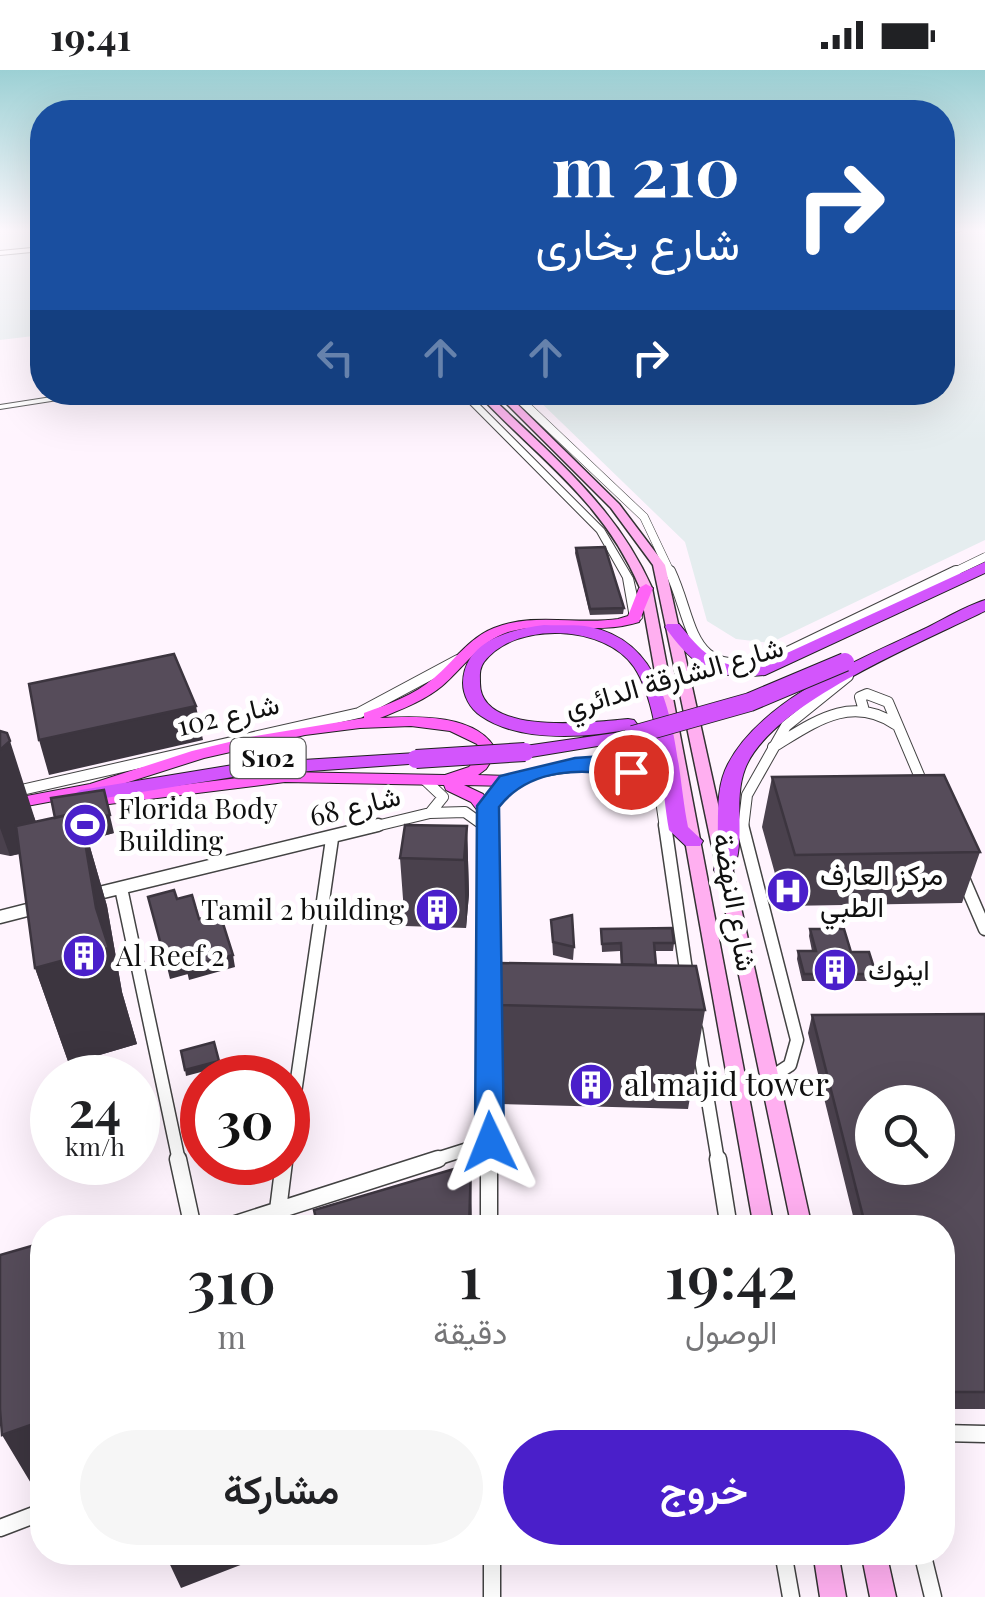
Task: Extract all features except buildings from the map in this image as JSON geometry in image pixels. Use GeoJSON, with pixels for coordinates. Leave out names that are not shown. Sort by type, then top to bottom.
{"type":"FeatureCollection","features":[{"type":"Feature","properties":{"kind":"highway"},"geometry":{"type":"LineString","coordinates":[[673,626],[690,653],[704,664],[739,672],[765,670],[985,566]]}},
{"type":"Feature","properties":{"kind":"highway","name":"شارع الشارقة الدائري"},"geometry":{"type":"LineString","coordinates":[[843,664],[985,578]]}},
{"type":"Feature","properties":{"kind":"highway","name":"شارع الشارقة الدائري"},"geometry":{"type":"LineString","coordinates":[[417,754],[526,748],[750,702],[843,664],[985,590]]}},
{"type":"Feature","properties":{"kind":"highway"},"geometry":{"type":"LineString","coordinates":[[724,870],[730,840],[730,787],[744,750],[783,710],[843,664],[985,604]]}},
{"type":"Feature","properties":{"kind":"highway"},"geometry":{"type":"LineString","coordinates":[[631,729],[566,732],[507,721],[480,704],[472,692],[472,668],[485,650],[525,633],[565,630],[617,642],[648,669],[678,830],[694,841]]}},
{"type":"Feature","properties":{"kind":"highway","name":"شارع 102"},"geometry":{"type":"LineString","coordinates":[[119,780],[266,758],[417,754]]}},
{"type":"Feature","properties":{"kind":"highway","name":"شارع 102"},"geometry":{"type":"LineString","coordinates":[[60,800],[239,770],[417,754]]}},
{"type":"Feature","properties":{"kind":"main road","name":"شارع النهضة"},"geometry":{"type":"LineString","coordinates":[[493,405],[575,486],[646,588],[762,1215]]}},
{"type":"Feature","properties":{"kind":"main road"},"geometry":{"type":"LineString","coordinates":[[516,405],[615,506],[662,561]]}},
{"type":"Feature","properties":{"kind":"main road"},"geometry":{"type":"LineString","coordinates":[[570,463],[602,476]]}},
{"type":"Feature","properties":{"kind":"main road"},"geometry":{"type":"LineString","coordinates":[[551,478],[575,486]]}},
{"type":"Feature","properties":{"kind":"main road","name":"شارع النهضة"},"geometry":{"type":"LineString","coordinates":[[662,561],[799,1215]]}},
{"type":"Feature","properties":{"kind":"main road"},"geometry":{"type":"LineString","coordinates":[[119,780],[220,750],[328,728],[403,704],[440,681],[484,638],[519,626],[556,622],[612,625],[636,618],[646,588]]}},
{"type":"Feature","properties":{"kind":"main road"},"geometry":{"type":"LineString","coordinates":[[328,728],[428,722],[459,727],[484,741],[489,752],[482,766],[464,776],[431,780]]}},
{"type":"Feature","properties":{"kind":"main road"},"geometry":{"type":"LineString","coordinates":[[60,800],[84,802],[285,777],[508,781]]}},
{"type":"Feature","properties":{"kind":"main road","name":"شارع 102"},"geometry":{"type":"LineString","coordinates":[[0,806],[119,780]]}},
{"type":"Feature","properties":{"kind":"main road"},"geometry":{"type":"LineString","coordinates":[[431,780],[470,793],[487,819]]}},
{"type":"Feature","properties":{"kind":"main road","name":"شارع 102"},"geometry":{"type":"LineString","coordinates":[[0,814],[60,800]]}},
{"type":"Feature","properties":{"kind":"main road"},"geometry":{"type":"LineString","coordinates":[[827,1565],[833,1597]]}},
{"type":"Feature","properties":{"kind":"main road"},"geometry":{"type":"LineString","coordinates":[[877,1565],[883,1597]]}},
{"type":"Feature","properties":{"kind":"street"},"geometry":{"type":"LineString","coordinates":[[0,405],[30,400]]}},
{"type":"Feature","properties":{"kind":"street"},"geometry":{"type":"LineString","coordinates":[[0,405],[30,401]]}},
{"type":"Feature","properties":{"kind":"street"},"geometry":{"type":"LineString","coordinates":[[475,405],[613,537],[628,578],[636,618]]}},
{"type":"Feature","properties":{"kind":"street"},"geometry":{"type":"LineString","coordinates":[[520,405],[644,517],[697,646],[716,657],[753,664],[812,642],[985,557]]}},
{"type":"Feature","properties":{"kind":"street","name":"شارع 102"},"geometry":{"type":"LineString","coordinates":[[0,795],[359,713],[458,660]]}},
{"type":"Feature","properties":{"kind":"street"},"geometry":{"type":"LineString","coordinates":[[770,1078],[790,1066],[797,1040],[741,821],[746,795],[773,747],[843,664]]}},
{"type":"Feature","properties":{"kind":"street"},"geometry":{"type":"LineString","coordinates":[[773,747],[840,710],[863,706],[898,726],[932,807]]}},
{"type":"Feature","properties":{"kind":"street"},"geometry":{"type":"LineString","coordinates":[[662,737],[654,749],[692,1000]]}},
{"type":"Feature","properties":{"kind":"street"},"geometry":{"type":"LineString","coordinates":[[490,1215],[487,819],[491,798],[508,781],[575,764],[603,763],[643,778],[661,798]]}},
{"type":"Feature","properties":{"kind":"street","name":"شارع 68"},"geometry":{"type":"LineString","coordinates":[[430,813],[443,797],[431,780]]}},
{"type":"Feature","properties":{"kind":"street","name":"شارع 68"},"geometry":{"type":"LineString","coordinates":[[84,896],[430,813],[465,812],[487,819]]}},
{"type":"Feature","properties":{"kind":"street"},"geometry":{"type":"LineString","coordinates":[[301,1055],[332,839]]}},
{"type":"Feature","properties":{"kind":"street"},"geometry":{"type":"LineString","coordinates":[[955,859],[985,929]]}},
{"type":"Feature","properties":{"kind":"street"},"geometry":{"type":"LineString","coordinates":[[122,888],[190,1215]]}},
{"type":"Feature","properties":{"kind":"street"},"geometry":{"type":"LineString","coordinates":[[0,916],[47,906]]}},
{"type":"Feature","properties":{"kind":"street"},"geometry":{"type":"LineString","coordinates":[[695,1020],[727,1215]]}},
{"type":"Feature","properties":{"kind":"street"},"geometry":{"type":"LineString","coordinates":[[263,1215],[490,1142]]}},
{"type":"Feature","properties":{"kind":"street"},"geometry":{"type":"LineString","coordinates":[[278,1210],[281,1185]]}},
{"type":"Feature","properties":{"kind":"street"},"geometry":{"type":"LineString","coordinates":[[955,1434],[985,1434]]}},
{"type":"Feature","properties":{"kind":"street"},"geometry":{"type":"LineString","coordinates":[[0,1528],[30,1517]]}},
{"type":"Feature","properties":{"kind":"street"},"geometry":{"type":"LineString","coordinates":[[492,1565],[492,1597]]}},
{"type":"Feature","properties":{"kind":"street"},"geometry":{"type":"LineString","coordinates":[[786,1565],[791,1597]]}},
{"type":"Feature","properties":{"kind":"street"},"geometry":{"type":"LineString","coordinates":[[925,1565],[933,1597]]}},
{"type":"Feature","properties":{"kind":"shaded area"},"geometry":{"type":"Polygon","coordinates":[[[0,301],[30,301],[30,336],[0,340],[0,301]]]}},
{"type":"Feature","properties":{"kind":"shaded area"},"geometry":{"type":"Polygon","coordinates":[[[955,301],[985,301],[985,540],[770,643],[736,639],[707,621],[685,542],[543,405],[955,405],[955,301]]]}},
{"type":"Feature","properties":{"kind":"place","name":"Florida Body Building"},"geometry":{"type":"Point","coordinates":[85,825]}},
{"type":"Feature","properties":{"kind":"place","name":"مركز العارف الطبي"},"geometry":{"type":"Point","coordinates":[788,891]}},
{"type":"Feature","properties":{"kind":"place","name":"Tamil 2 building"},"geometry":{"type":"Point","coordinates":[437,910]}},
{"type":"Feature","properties":{"kind":"place","name":"Al Reef 2"},"geometry":{"type":"Point","coordinates":[84,956]}},
{"type":"Feature","properties":{"kind":"place","name":"اينوك"},"geometry":{"type":"Point","coordinates":[835,970]}},
{"type":"Feature","properties":{"kind":"place","name":"al majid tower"},"geometry":{"type":"Point","coordinates":[591,1085]}},
{"type":"Feature","properties":{"kind":"route"},"geometry":{"type":"LineString","coordinates":[[490,1142],[486,828],[491,798],[508,781],[575,764],[603,763],[631,772]]}}]}
